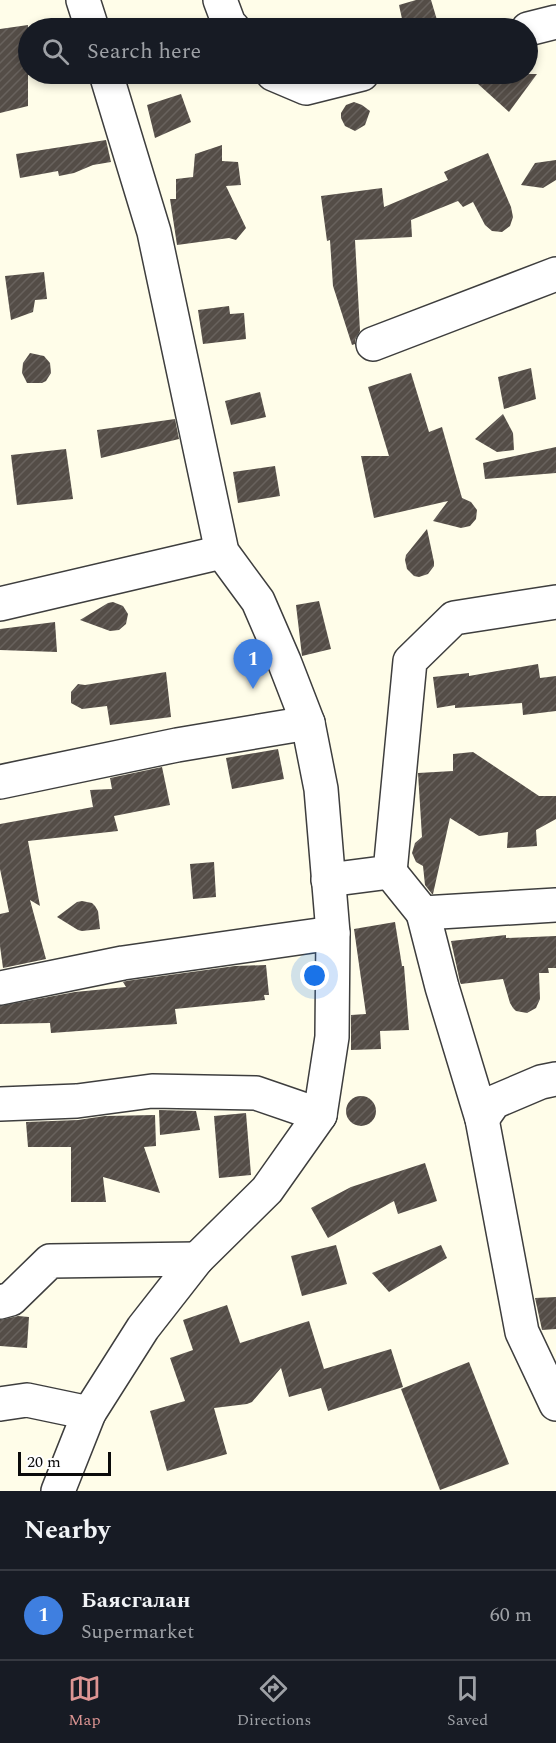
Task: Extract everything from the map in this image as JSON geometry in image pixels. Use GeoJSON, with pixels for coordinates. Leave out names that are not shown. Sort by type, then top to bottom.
{"type":"FeatureCollection","features":[{"type":"Feature","properties":{"kind":"street"},"geometry":{"type":"LineString","coordinates":[[83,0],[89,18]]}},
{"type":"Feature","properties":{"kind":"street"},"geometry":{"type":"LineString","coordinates":[[220,0],[227,18]]}},
{"type":"Feature","properties":{"kind":"street"},"geometry":{"type":"LineString","coordinates":[[538,26],[556,22]]}},
{"type":"Feature","properties":{"kind":"street"},"geometry":{"type":"LineString","coordinates":[[58,1491],[89,1413],[143,1328],[197,1259],[267,1190],[320,1115],[332,1037],[333,933],[321,789],[308,723],[258,601],[222,552],[154,232],[109,84]]}},
{"type":"Feature","properties":{"kind":"street"},"geometry":{"type":"LineString","coordinates":[[297,84],[306,88],[322,84]]}},
{"type":"Feature","properties":{"kind":"street"},"geometry":{"type":"LineString","coordinates":[[373,344],[556,274]]}},
{"type":"Feature","properties":{"kind":"street"},"geometry":{"type":"LineString","coordinates":[[0,604],[222,552]]}},
{"type":"Feature","properties":{"kind":"street"},"geometry":{"type":"LineString","coordinates":[[556,602],[454,618],[410,661],[390,872],[423,913],[442,987],[483,1119],[522,1332],[556,1404]]}},
{"type":"Feature","properties":{"kind":"street"},"geometry":{"type":"LineString","coordinates":[[0,782],[177,745],[308,723]]}},
{"type":"Feature","properties":{"kind":"street"},"geometry":{"type":"LineString","coordinates":[[328,880],[390,872]]}},
{"type":"Feature","properties":{"kind":"street"},"geometry":{"type":"LineString","coordinates":[[423,913],[556,905]]}},
{"type":"Feature","properties":{"kind":"street"},"geometry":{"type":"LineString","coordinates":[[0,988],[123,963],[333,933]]}},
{"type":"Feature","properties":{"kind":"street"},"geometry":{"type":"LineString","coordinates":[[483,1119],[494,1102],[541,1082],[556,1079]]}},
{"type":"Feature","properties":{"kind":"street"},"geometry":{"type":"LineString","coordinates":[[0,1104],[77,1101],[152,1091],[256,1093],[320,1115]]}},
{"type":"Feature","properties":{"kind":"street"},"geometry":{"type":"LineString","coordinates":[[0,1302],[11,1299],[50,1261],[197,1259]]}},
{"type":"Feature","properties":{"kind":"street"},"geometry":{"type":"LineString","coordinates":[[0,1404],[27,1400],[89,1413]]}},
{"type":"Feature","properties":{"kind":"building"},"geometry":{"type":"Polygon","coordinates":[[[416,0],[431,0],[436,18],[402,18],[399,5],[416,0]]]}},
{"type":"Feature","properties":{"kind":"building"},"geometry":{"type":"Polygon","coordinates":[[[18,26],[18,84],[28,84],[28,106],[0,113],[0,29],[18,26]]]}},
{"type":"Feature","properties":{"kind":"building"},"geometry":{"type":"Polygon","coordinates":[[[478,84],[530,84],[509,112],[478,84]]]}},
{"type":"Feature","properties":{"kind":"building"},"geometry":{"type":"Polygon","coordinates":[[[181,94],[191,122],[155,138],[147,105],[181,94]]]}},
{"type":"Feature","properties":{"kind":"building"},"geometry":{"type":"Polygon","coordinates":[[[354,102],[370,111],[365,125],[355,131],[345,126],[341,118],[346,105],[354,102]]]}},
{"type":"Feature","properties":{"kind":"building"},"geometry":{"type":"Polygon","coordinates":[[[106,140],[111,162],[59,176],[58,171],[20,178],[16,154],[106,140]]]}},
{"type":"Feature","properties":{"kind":"building"},"geometry":{"type":"Polygon","coordinates":[[[222,145],[222,161],[238,162],[241,185],[226,186],[246,228],[236,240],[229,238],[177,245],[170,199],[176,199],[176,179],[193,177],[195,154],[222,145]]]}},
{"type":"Feature","properties":{"kind":"building"},"geometry":{"type":"Polygon","coordinates":[[[488,153],[511,207],[513,217],[510,226],[502,232],[492,231],[485,225],[473,202],[463,207],[458,201],[411,220],[412,237],[355,240],[360,331],[355,344],[352,345],[333,286],[330,240],[327,241],[321,196],[382,188],[384,207],[448,180],[444,172],[488,153]]]}},
{"type":"Feature","properties":{"kind":"building"},"geometry":{"type":"Polygon","coordinates":[[[556,160],[556,180],[543,188],[521,185],[535,163],[556,160]]]}},
{"type":"Feature","properties":{"kind":"building"},"geometry":{"type":"Polygon","coordinates":[[[44,272],[47,299],[35,300],[33,312],[11,320],[5,276],[44,272]]]}},
{"type":"Feature","properties":{"kind":"building"},"geometry":{"type":"Polygon","coordinates":[[[229,306],[230,314],[244,313],[246,339],[203,344],[198,310],[229,306]]]}},
{"type":"Feature","properties":{"kind":"building"},"geometry":{"type":"Polygon","coordinates":[[[30,353],[44,356],[50,363],[51,373],[42,383],[27,383],[22,373],[23,363],[30,353]]]}},
{"type":"Feature","properties":{"kind":"building"},"geometry":{"type":"Polygon","coordinates":[[[531,368],[536,399],[504,409],[498,377],[531,368]]]}},
{"type":"Feature","properties":{"kind":"building"},"geometry":{"type":"Polygon","coordinates":[[[411,373],[429,432],[442,427],[462,498],[471,502],[477,510],[476,519],[470,526],[461,528],[433,521],[448,501],[374,518],[361,456],[389,456],[368,387],[411,373]]]}},
{"type":"Feature","properties":{"kind":"building"},"geometry":{"type":"Polygon","coordinates":[[[260,392],[266,417],[231,425],[225,401],[260,392]]]}},
{"type":"Feature","properties":{"kind":"building"},"geometry":{"type":"Polygon","coordinates":[[[503,414],[513,433],[514,450],[497,452],[475,439],[503,414]]]}},
{"type":"Feature","properties":{"kind":"building"},"geometry":{"type":"Polygon","coordinates":[[[175,419],[179,439],[101,458],[97,430],[175,419]]]}},
{"type":"Feature","properties":{"kind":"building"},"geometry":{"type":"Polygon","coordinates":[[[556,447],[556,473],[485,479],[483,463],[556,447]]]}},
{"type":"Feature","properties":{"kind":"building"},"geometry":{"type":"Polygon","coordinates":[[[66,449],[73,499],[17,505],[11,455],[66,449]]]}},
{"type":"Feature","properties":{"kind":"building"},"geometry":{"type":"Polygon","coordinates":[[[275,466],[280,496],[238,503],[233,472],[275,466]]]}},
{"type":"Feature","properties":{"kind":"building"},"geometry":{"type":"Polygon","coordinates":[[[427,529],[434,566],[428,574],[414,576],[407,569],[406,555],[427,529]]]}},
{"type":"Feature","properties":{"kind":"building"},"geometry":{"type":"Polygon","coordinates":[[[319,601],[331,649],[302,656],[296,605],[319,601]]]}},
{"type":"Feature","properties":{"kind":"building"},"geometry":{"type":"Polygon","coordinates":[[[113,602],[123,606],[128,614],[126,624],[119,630],[110,631],[80,620],[108,603],[113,602]]]}},
{"type":"Feature","properties":{"kind":"building"},"geometry":{"type":"Polygon","coordinates":[[[55,622],[57,652],[0,650],[0,629],[55,622]]]}},
{"type":"Feature","properties":{"kind":"building"},"geometry":{"type":"Polygon","coordinates":[[[538,664],[540,678],[556,676],[556,711],[523,715],[522,703],[455,708],[455,705],[437,708],[433,677],[469,673],[469,676],[538,664]]]}},
{"type":"Feature","properties":{"kind":"building"},"geometry":{"type":"Polygon","coordinates":[[[166,672],[171,717],[110,725],[107,706],[82,709],[71,703],[71,692],[78,684],[85,685],[166,672]]]}},
{"type":"Feature","properties":{"kind":"building"},"geometry":{"type":"Polygon","coordinates":[[[278,749],[284,779],[232,789],[226,758],[278,749]]]}},
{"type":"Feature","properties":{"kind":"building"},"geometry":{"type":"Polygon","coordinates":[[[473,752],[539,796],[556,796],[556,819],[536,830],[537,846],[507,848],[508,832],[479,836],[450,818],[432,894],[425,885],[423,866],[416,862],[412,853],[415,843],[422,837],[418,773],[453,771],[453,754],[473,752]]]}},
{"type":"Feature","properties":{"kind":"building"},"geometry":{"type":"Polygon","coordinates":[[[162,767],[170,805],[114,816],[118,831],[28,841],[40,906],[30,900],[46,959],[3,968],[0,914],[9,912],[0,869],[0,824],[93,807],[90,790],[112,789],[110,778],[162,767]]]}},
{"type":"Feature","properties":{"kind":"building"},"geometry":{"type":"Polygon","coordinates":[[[214,862],[216,897],[193,899],[190,864],[214,862]]]}},
{"type":"Feature","properties":{"kind":"building"},"geometry":{"type":"Polygon","coordinates":[[[82,901],[95,906],[98,911],[100,929],[78,930],[57,917],[77,902],[82,901]]]}},
{"type":"Feature","properties":{"kind":"building"},"geometry":{"type":"Polygon","coordinates":[[[395,922],[402,966],[404,966],[409,1030],[380,1031],[381,1049],[351,1050],[351,1015],[366,1014],[354,929],[395,922]]]}},
{"type":"Feature","properties":{"kind":"building"},"geometry":{"type":"Polygon","coordinates":[[[506,935],[506,938],[556,936],[556,968],[548,968],[549,973],[539,973],[540,999],[536,1008],[527,1013],[516,1011],[513,1008],[503,979],[461,984],[460,982],[451,941],[506,935]]]}},
{"type":"Feature","properties":{"kind":"building"},"geometry":{"type":"Polygon","coordinates":[[[266,965],[269,995],[264,995],[265,1000],[175,1009],[177,1024],[51,1033],[50,1023],[0,1024],[0,1006],[75,992],[126,987],[123,982],[126,981],[235,966],[266,965]]]}},
{"type":"Feature","properties":{"kind":"building"},"geometry":{"type":"Polygon","coordinates":[[[361,1096],[372,1100],[376,1111],[372,1122],[361,1126],[350,1122],[346,1111],[350,1100],[361,1096]]]}},
{"type":"Feature","properties":{"kind":"building"},"geometry":{"type":"Polygon","coordinates":[[[159,1110],[196,1111],[200,1130],[160,1135],[159,1110]]]}},
{"type":"Feature","properties":{"kind":"building"},"geometry":{"type":"Polygon","coordinates":[[[246,1113],[251,1175],[219,1178],[214,1116],[246,1113]]]}},
{"type":"Feature","properties":{"kind":"building"},"geometry":{"type":"Polygon","coordinates":[[[155,1115],[156,1146],[144,1147],[160,1193],[103,1177],[106,1202],[71,1202],[71,1147],[28,1147],[26,1122],[155,1115]]]}},
{"type":"Feature","properties":{"kind":"building"},"geometry":{"type":"Polygon","coordinates":[[[425,1163],[437,1201],[398,1214],[394,1201],[328,1238],[311,1208],[351,1187],[425,1163]]]}},
{"type":"Feature","properties":{"kind":"building"},"geometry":{"type":"Polygon","coordinates":[[[336,1245],[347,1284],[302,1296],[291,1256],[336,1245]]]}},
{"type":"Feature","properties":{"kind":"building"},"geometry":{"type":"Polygon","coordinates":[[[441,1245],[447,1258],[389,1292],[372,1273],[441,1245]]]}},
{"type":"Feature","properties":{"kind":"building"},"geometry":{"type":"Polygon","coordinates":[[[556,1297],[556,1329],[542,1330],[535,1298],[556,1297]]]}},
{"type":"Feature","properties":{"kind":"building"},"geometry":{"type":"Polygon","coordinates":[[[227,1305],[240,1343],[309,1321],[324,1369],[391,1349],[403,1387],[328,1411],[321,1388],[289,1397],[281,1368],[252,1402],[214,1408],[227,1454],[167,1471],[150,1411],[185,1401],[170,1358],[193,1350],[183,1320],[227,1305]]]}},
{"type":"Feature","properties":{"kind":"building"},"geometry":{"type":"Polygon","coordinates":[[[18,1316],[29,1317],[27,1348],[0,1346],[0,1320],[18,1316]]]}},
{"type":"Feature","properties":{"kind":"building"},"geometry":{"type":"Polygon","coordinates":[[[469,1362],[509,1464],[440,1490],[401,1389],[469,1362]]]}},
{"type":"Feature","properties":{"kind":"place","name":"Баясгалан"},"geometry":{"type":"Point","coordinates":[253,689]}}]}
